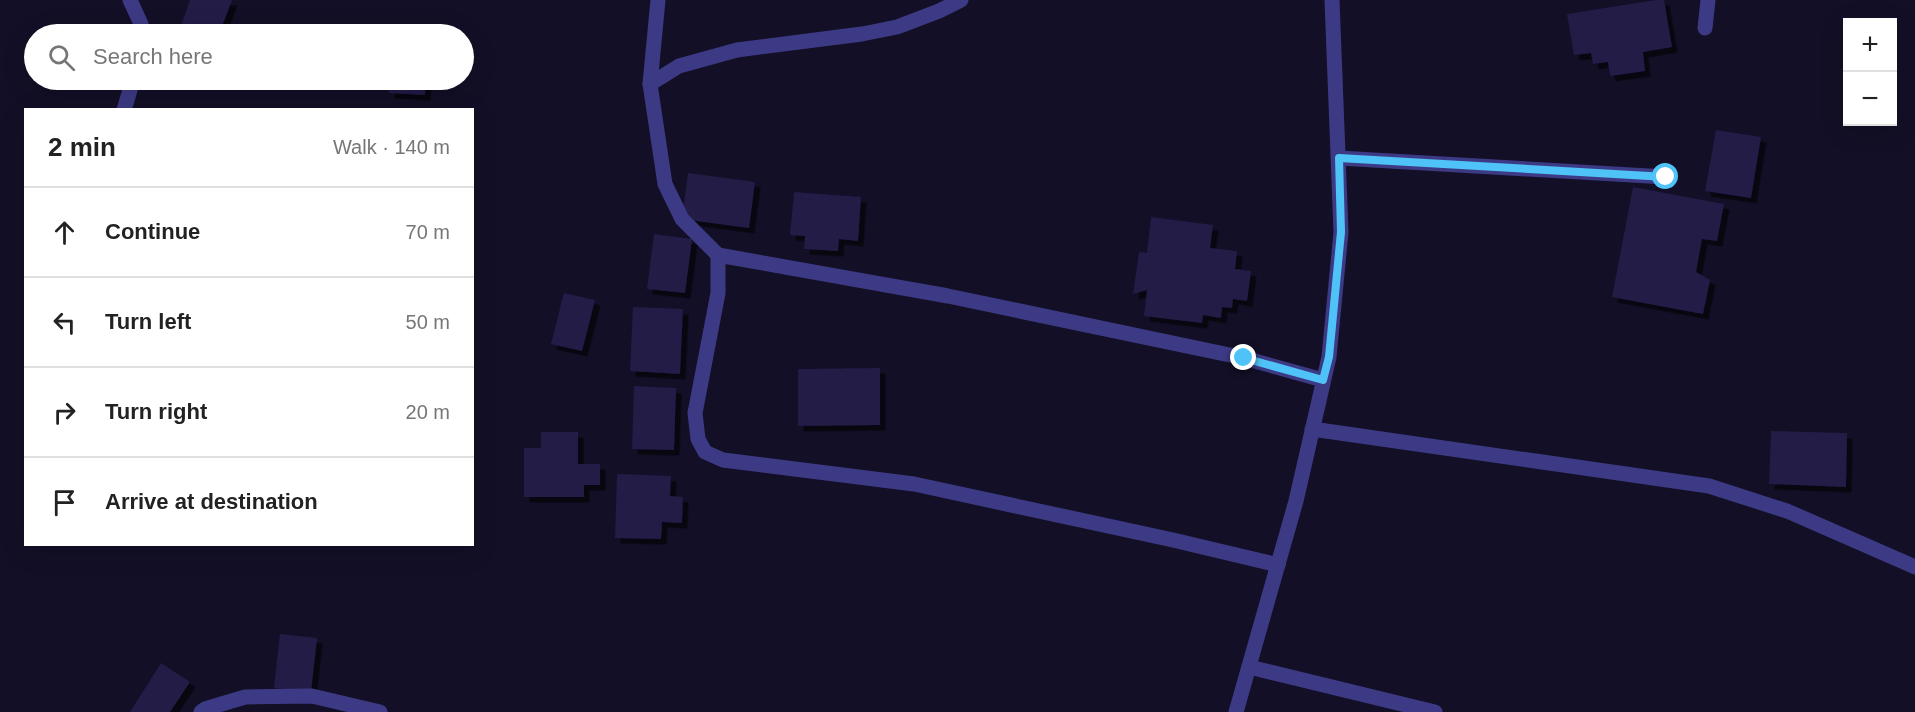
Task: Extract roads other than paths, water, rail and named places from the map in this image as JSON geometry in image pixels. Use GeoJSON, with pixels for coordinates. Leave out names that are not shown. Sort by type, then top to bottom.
{"type":"FeatureCollection","features":[{"type":"Feature","properties":{"kind":"street"},"geometry":{"type":"LineString","coordinates":[[130,0],[141,24]]}},
{"type":"Feature","properties":{"kind":"street"},"geometry":{"type":"LineString","coordinates":[[658,0],[650,84],[665,184],[682,219],[718,255],[948,296],[1244,358],[1323,380]]}},
{"type":"Feature","properties":{"kind":"street"},"geometry":{"type":"LineString","coordinates":[[650,84],[679,66],[737,51],[897,27],[961,0]]}},
{"type":"Feature","properties":{"kind":"street"},"geometry":{"type":"LineString","coordinates":[[1236,712],[1296,501],[1329,357],[1341,232],[1332,0]]}},
{"type":"Feature","properties":{"kind":"street"},"geometry":{"type":"LineString","coordinates":[[1705,28],[1708,0]]}},
{"type":"Feature","properties":{"kind":"street"},"geometry":{"type":"LineString","coordinates":[[125,108],[130,90]]}},
{"type":"Feature","properties":{"kind":"street"},"geometry":{"type":"LineString","coordinates":[[1339,158],[1666,177]]}},
{"type":"Feature","properties":{"kind":"street"},"geometry":{"type":"LineString","coordinates":[[718,255],[718,293],[695,414],[698,439],[705,453],[723,460],[914,484],[1278,565]]}},
{"type":"Feature","properties":{"kind":"street"},"geometry":{"type":"LineString","coordinates":[[1312,429],[1709,486],[1787,512],[1915,567]]}},
{"type":"Feature","properties":{"kind":"street"},"geometry":{"type":"LineString","coordinates":[[1249,668],[1436,712]]}},
{"type":"Feature","properties":{"kind":"street"},"geometry":{"type":"LineString","coordinates":[[201,712],[245,697],[301,696],[312,696],[380,712]]}}]}
